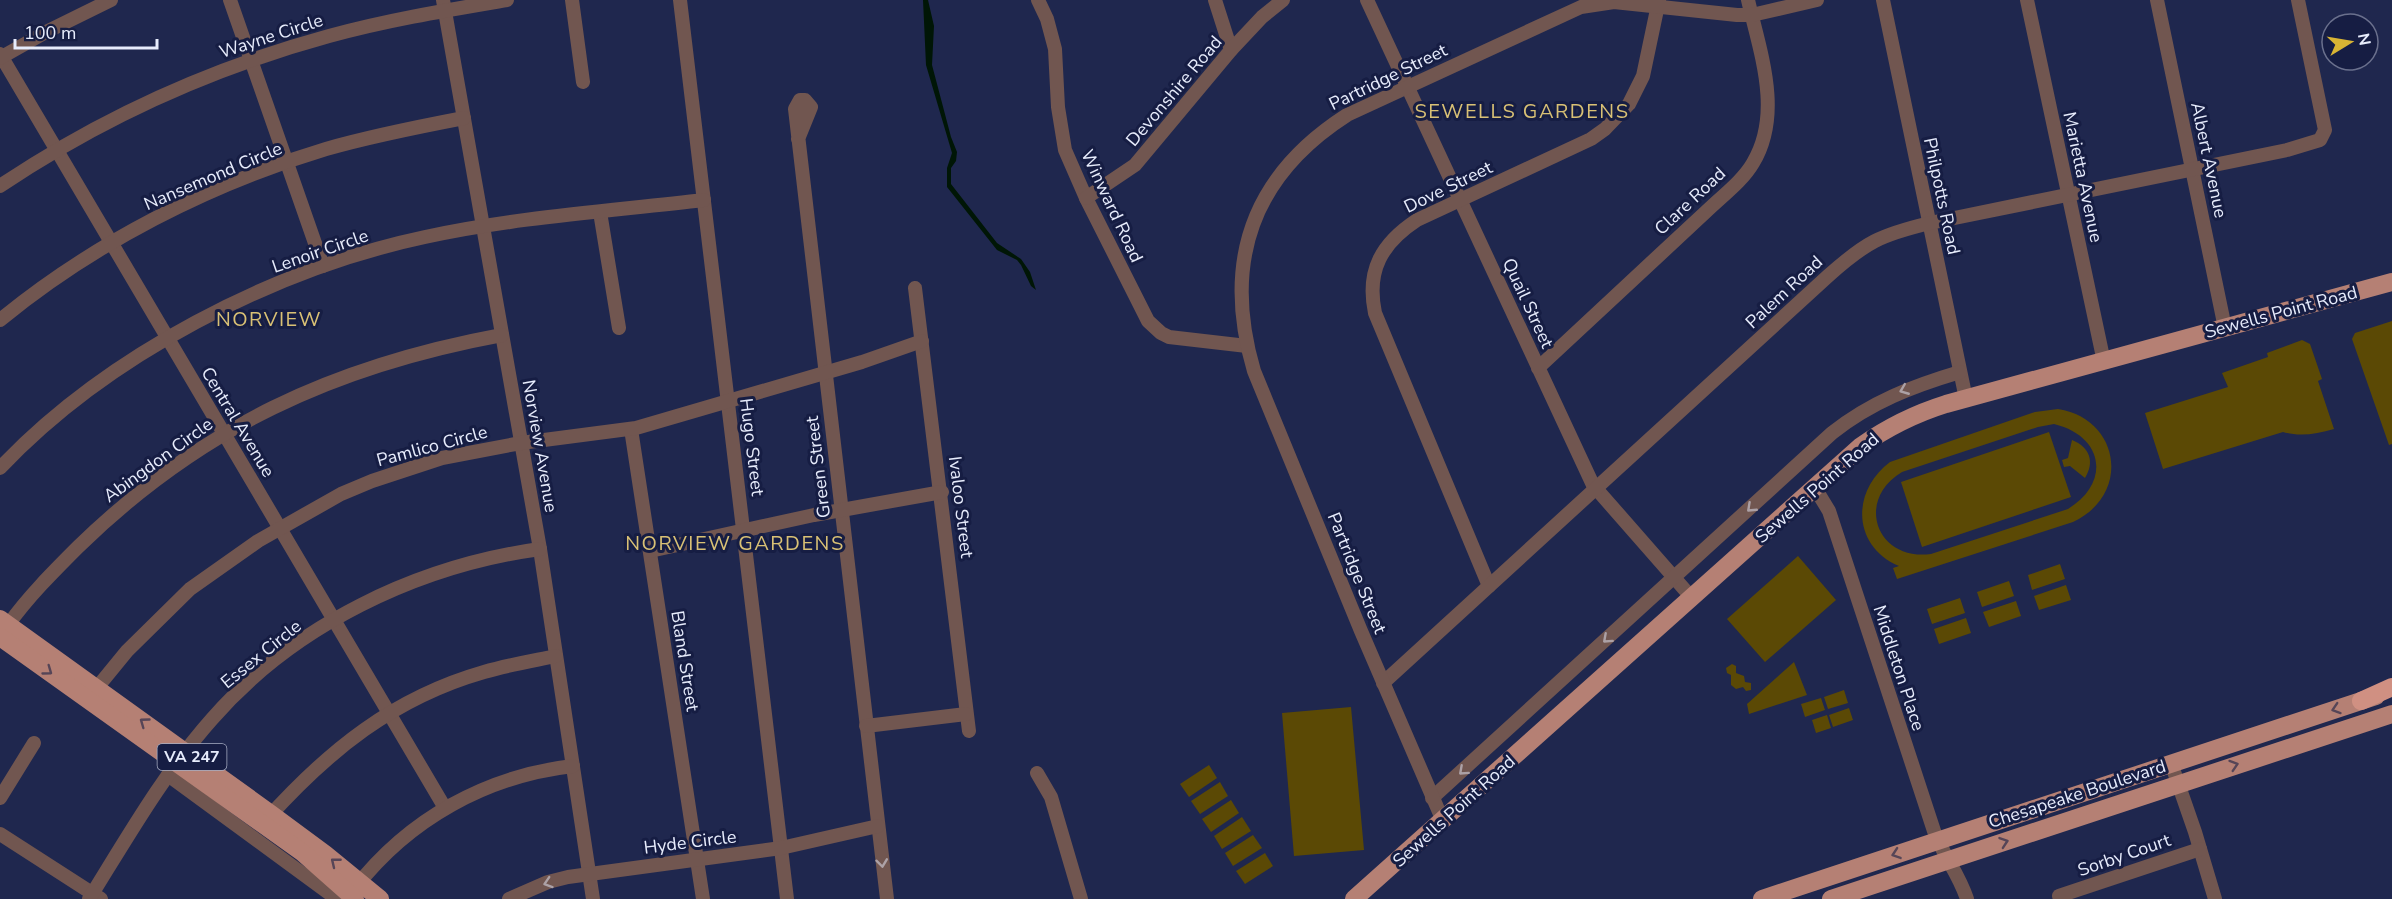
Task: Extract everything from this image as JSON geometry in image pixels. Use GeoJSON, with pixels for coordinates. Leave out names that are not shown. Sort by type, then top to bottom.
{"type":"FeatureCollection","features":[{"type":"Feature","properties":{"kind":"highway"},"geometry":{"type":"LineString","coordinates":[[2361,701],[2392,689]]}},
{"type":"Feature","properties":{"kind":"main road","name":"Sewells Point Road"},"geometry":{"type":"LineString","coordinates":[[1354,899],[1861,446],[1883,430],[1920,412],[2392,282]]}},
{"type":"Feature","properties":{"kind":"main road","name":"VA 247"},"geometry":{"type":"LineString","coordinates":[[3,627],[92,694],[177,763],[267,819],[351,893],[380,899]]}},
{"type":"Feature","properties":{"kind":"main road","name":"Chesapeake Boulevard"},"geometry":{"type":"LineString","coordinates":[[1762,899],[2361,701]]}},
{"type":"Feature","properties":{"kind":"main road","name":"Chesapeake Boulevard"},"geometry":{"type":"LineString","coordinates":[[1831,899],[1853,895],[2178,783],[2392,714]]}},
{"type":"Feature","properties":{"kind":"street"},"geometry":{"type":"LineString","coordinates":[[1,56],[111,0]]}},
{"type":"Feature","properties":{"kind":"street"},"geometry":{"type":"LineString","coordinates":[[230,0],[323,266]]}},
{"type":"Feature","properties":{"kind":"street","name":"Wayne Circle"},"geometry":{"type":"LineString","coordinates":[[0,186],[57,149],[117,117],[171,91],[250,60],[331,35],[444,6],[507,0]]}},
{"type":"Feature","properties":{"kind":"street"},"geometry":{"type":"LineString","coordinates":[[572,0],[583,82]]}},
{"type":"Feature","properties":{"kind":"street","name":"Hugo Street"},"geometry":{"type":"LineString","coordinates":[[680,0],[787,899]]}},
{"type":"Feature","properties":{"kind":"street","name":"Winward Road"},"geometry":{"type":"LineString","coordinates":[[1038,0],[1047,19],[1055,49],[1058,107],[1065,150],[1086,198],[1152,326],[1169,337],[1247,346]]}},
{"type":"Feature","properties":{"kind":"street"},"geometry":{"type":"LineString","coordinates":[[1215,0],[1231,50]]}},
{"type":"Feature","properties":{"kind":"street","name":"Devonshire Road"},"geometry":{"type":"LineString","coordinates":[[1086,198],[1135,165],[1231,50],[1262,17],[1283,0]]}},
{"type":"Feature","properties":{"kind":"street","name":"Quail Street"},"geometry":{"type":"LineString","coordinates":[[1367,0],[1595,489],[1692,598]]}},
{"type":"Feature","properties":{"kind":"street","name":"Clare Road"},"geometry":{"type":"LineString","coordinates":[[1538,368],[1739,181],[1752,164],[1764,136],[1768,104],[1767,87],[1748,0]]}},
{"type":"Feature","properties":{"kind":"street","name":"Partridge Street"},"geometry":{"type":"LineString","coordinates":[[1443,821],[1261,390],[1247,346],[1241,302],[1244,258],[1256,217],[1270,190],[1291,160],[1326,129],[1347,115],[1581,7],[1614,2],[1659,3],[1737,15],[1752,15],[1817,0]]}},
{"type":"Feature","properties":{"kind":"street","name":"Philpotts Road"},"geometry":{"type":"LineString","coordinates":[[1883,0],[1966,399]]}},
{"type":"Feature","properties":{"kind":"street","name":"Marietta Avenue"},"geometry":{"type":"LineString","coordinates":[[2028,0],[2104,362]]}},
{"type":"Feature","properties":{"kind":"street","name":"Albert Avenue"},"geometry":{"type":"LineString","coordinates":[[2157,0],[2225,328]]}},
{"type":"Feature","properties":{"kind":"street","name":"Palem Road"},"geometry":{"type":"LineString","coordinates":[[1383,683],[1850,256],[1878,238],[1895,231],[1930,223],[2296,148],[2320,140],[2325,130],[2298,0]]}},
{"type":"Feature","properties":{"kind":"street","name":"Dove Street"},"geometry":{"type":"LineString","coordinates":[[1489,586],[1375,313],[1372,300],[1375,270],[1380,257],[1394,237],[1417,220],[1591,139],[1618,117],[1629,104],[1643,76],[1659,3]]}},
{"type":"Feature","properties":{"kind":"street","name":"Norview Avenue"},"geometry":{"type":"LineString","coordinates":[[444,6],[540,549],[593,899]]}},
{"type":"Feature","properties":{"kind":"street","name":"Central Avenue"},"geometry":{"type":"LineString","coordinates":[[1,56],[445,808]]}},
{"type":"Feature","properties":{"kind":"street","name":"Nansemond Circle"},"geometry":{"type":"LineString","coordinates":[[0,320],[52,281],[112,244],[189,202],[286,163],[360,140],[464,118]]}},
{"type":"Feature","properties":{"kind":"street","name":"Green Street"},"geometry":{"type":"LineString","coordinates":[[798,139],[886,899]]}},
{"type":"Feature","properties":{"kind":"street","name":"Lenoir Circle"},"geometry":{"type":"LineString","coordinates":[[0,468],[46,426],[92,389],[168,338],[245,298],[323,266],[383,248],[483,226],[704,200]]}},
{"type":"Feature","properties":{"kind":"street"},"geometry":{"type":"LineString","coordinates":[[600,212],[619,328]]}},
{"type":"Feature","properties":{"kind":"street","name":"Ivaloo Street"},"geometry":{"type":"LineString","coordinates":[[915,288],[942,492],[969,731]]}},
{"type":"Feature","properties":{"kind":"street","name":"Abingdon Circle"},"geometry":{"type":"LineString","coordinates":[[3,627],[95,530],[139,493],[256,415],[343,376],[424,351],[502,335]]}},
{"type":"Feature","properties":{"kind":"street","name":"Pamlico Circle"},"geometry":{"type":"LineString","coordinates":[[92,694],[127,651],[190,590],[225,563],[280,527],[335,497],[400,471],[442,458],[521,443],[632,429],[728,402],[922,341]]}},
{"type":"Feature","properties":{"kind":"street","name":"Sewells Point Road"},"geometry":{"type":"LineString","coordinates":[[1432,798],[1850,420],[1895,394],[1960,372]]}},
{"type":"Feature","properties":{"kind":"street","name":"Bland Street"},"geometry":{"type":"LineString","coordinates":[[632,429],[703,899]]}},
{"type":"Feature","properties":{"kind":"street","name":"Middleton Place"},"geometry":{"type":"LineString","coordinates":[[1815,488],[1829,512],[1937,840],[1958,875],[1967,899]]}},
{"type":"Feature","properties":{"kind":"street"},"geometry":{"type":"LineString","coordinates":[[651,551],[841,510],[942,492]]}},
{"type":"Feature","properties":{"kind":"street","name":"Essex Circle"},"geometry":{"type":"LineString","coordinates":[[94,897],[177,763],[213,717],[259,673],[334,620],[390,591],[440,572],[481,560],[540,549]]}},
{"type":"Feature","properties":{"kind":"street"},"geometry":{"type":"LineString","coordinates":[[267,819],[315,768],[364,729],[389,713],[425,694],[482,672],[556,656]]}},
{"type":"Feature","properties":{"kind":"street"},"geometry":{"type":"LineString","coordinates":[[866,726],[966,714]]}},
{"type":"Feature","properties":{"kind":"street"},"geometry":{"type":"LineString","coordinates":[[0,798],[34,743]]}},
{"type":"Feature","properties":{"kind":"street"},"geometry":{"type":"LineString","coordinates":[[177,763],[351,893],[407,834],[445,808],[502,781],[551,768],[573,766]]}},
{"type":"Feature","properties":{"kind":"street"},"geometry":{"type":"LineString","coordinates":[[2171,763],[2215,899]]}},
{"type":"Feature","properties":{"kind":"street"},"geometry":{"type":"LineString","coordinates":[[1037,773],[1051,796],[1081,899]]}},
{"type":"Feature","properties":{"kind":"street","name":"Hyde Circle"},"geometry":{"type":"LineString","coordinates":[[509,899],[548,882],[589,873],[781,848],[878,826]]}},
{"type":"Feature","properties":{"kind":"street"},"geometry":{"type":"LineString","coordinates":[[0,834],[94,897]]}},
{"type":"Feature","properties":{"kind":"street","name":"Sorby Court"},"geometry":{"type":"LineString","coordinates":[[2056,898],[2200,849]]}},
{"type":"Feature","properties":{"kind":"shaded area"},"geometry":{"type":"Polygon","coordinates":[[[923,0],[928,0],[934,26],[932,65],[957,152],[956,161],[951,168],[951,184],[997,243],[1021,259],[1030,272],[1036,290],[1031,286],[1017,260],[997,250],[947,187],[947,168],[952,153],[926,65],[923,0]]]}},
{"type":"Feature","properties":{"kind":"shaded area"},"geometry":{"type":"Polygon","coordinates":[[[2392,321],[2392,444],[2389,445],[2352,339],[2355,333],[2392,321]]]}},
{"type":"Feature","properties":{"kind":"shaded area"},"geometry":{"type":"Polygon","coordinates":[[[2302,340],[2310,344],[2322,379],[2318,381],[2334,429],[2308,434],[2283,432],[2163,469],[2145,413],[2228,387],[2222,373],[2268,357],[2267,353],[2302,340]]]}},
{"type":"Feature","properties":{"kind":"shaded area"},"geometry":{"type":"Polygon","coordinates":[[[2058,409],[2079,416],[2095,427],[2106,442],[2111,459],[2110,477],[2104,494],[2092,510],[2073,522],[1897,579],[1893,568],[1899,566],[1884,557],[1872,545],[1865,532],[1862,517],[1863,502],[1877,474],[1890,462],[2035,412],[2058,409]],[[2054,424],[2038,427],[1902,472],[1887,484],[1879,498],[1876,512],[1878,526],[1885,539],[1897,548],[1912,554],[1931,554],[2068,509],[2082,498],[2096,474],[2096,461],[2092,449],[2071,430],[2054,424]]]}},
{"type":"Feature","properties":{"kind":"shaded area"},"geometry":{"type":"Polygon","coordinates":[[[2049,432],[2071,497],[1922,547],[1901,482],[2049,432]]]}},
{"type":"Feature","properties":{"kind":"shaded area"},"geometry":{"type":"Polygon","coordinates":[[[2072,440],[2083,447],[2089,456],[2090,466],[2085,478],[2070,466],[2064,467],[2062,460],[2068,458],[2072,440]]]}},
{"type":"Feature","properties":{"kind":"shaded area"},"geometry":{"type":"Polygon","coordinates":[[[1798,556],[1836,600],[1765,662],[1727,619],[1798,556]]]}},
{"type":"Feature","properties":{"kind":"shaded area"},"geometry":{"type":"Polygon","coordinates":[[[2060,564],[2065,579],[2032,590],[2028,575],[2060,564]]]}},
{"type":"Feature","properties":{"kind":"shaded area"},"geometry":{"type":"Polygon","coordinates":[[[2009,581],[2014,596],[1982,607],[1977,592],[2009,581]]]}},
{"type":"Feature","properties":{"kind":"shaded area"},"geometry":{"type":"Polygon","coordinates":[[[2066,585],[2071,600],[2039,610],[2034,596],[2066,585]]]}},
{"type":"Feature","properties":{"kind":"shaded area"},"geometry":{"type":"Polygon","coordinates":[[[1960,598],[1965,613],[1932,624],[1927,609],[1960,598]]]}},
{"type":"Feature","properties":{"kind":"shaded area"},"geometry":{"type":"Polygon","coordinates":[[[2016,601],[2021,616],[1989,627],[1983,612],[2016,601]]]}},
{"type":"Feature","properties":{"kind":"shaded area"},"geometry":{"type":"Polygon","coordinates":[[[1966,618],[1971,633],[1939,644],[1934,629],[1966,618]]]}},
{"type":"Feature","properties":{"kind":"shaded area"},"geometry":{"type":"Polygon","coordinates":[[[1794,662],[1807,695],[1749,714],[1747,704],[1794,662]]]}},
{"type":"Feature","properties":{"kind":"shaded area"},"geometry":{"type":"Polygon","coordinates":[[[1732,664],[1736,666],[1736,673],[1744,676],[1745,682],[1751,683],[1751,690],[1746,691],[1743,687],[1736,689],[1731,685],[1731,675],[1727,673],[1726,668],[1732,664]]]}},
{"type":"Feature","properties":{"kind":"shaded area"},"geometry":{"type":"Polygon","coordinates":[[[1844,690],[1848,703],[1828,709],[1824,697],[1844,690]]]}},
{"type":"Feature","properties":{"kind":"shaded area"},"geometry":{"type":"Polygon","coordinates":[[[1821,698],[1825,710],[1805,717],[1801,704],[1821,698]]]}},
{"type":"Feature","properties":{"kind":"shaded area"},"geometry":{"type":"Polygon","coordinates":[[[1351,707],[1364,850],[1294,856],[1282,713],[1351,707]]]}},
{"type":"Feature","properties":{"kind":"shaded area"},"geometry":{"type":"Polygon","coordinates":[[[1849,708],[1853,720],[1833,727],[1829,715],[1849,708]]]}},
{"type":"Feature","properties":{"kind":"shaded area"},"geometry":{"type":"Polygon","coordinates":[[[1827,715],[1831,728],[1816,733],[1812,720],[1827,715]]]}},
{"type":"Feature","properties":{"kind":"shaded area"},"geometry":{"type":"Polygon","coordinates":[[[1209,765],[1217,778],[1189,797],[1180,784],[1209,765]]]}},
{"type":"Feature","properties":{"kind":"shaded area"},"geometry":{"type":"Polygon","coordinates":[[[1220,782],[1228,796],[1200,814],[1191,801],[1220,782]]]}},
{"type":"Feature","properties":{"kind":"shaded area"},"geometry":{"type":"Polygon","coordinates":[[[1231,800],[1239,813],[1211,832],[1202,819],[1231,800]]]}},
{"type":"Feature","properties":{"kind":"shaded area"},"geometry":{"type":"Polygon","coordinates":[[[1242,817],[1251,831],[1222,849],[1214,836],[1242,817]]]}},
{"type":"Feature","properties":{"kind":"shaded area"},"geometry":{"type":"Polygon","coordinates":[[[1253,835],[1262,848],[1233,866],[1225,853],[1253,835]]]}},
{"type":"Feature","properties":{"kind":"shaded area"},"geometry":{"type":"Polygon","coordinates":[[[1265,853],[1273,866],[1245,884],[1236,871],[1265,853]]]}},
{"type":"Feature","properties":{"kind":"district","name":"SEWELLS GARDENS"},"geometry":{"type":"Point","coordinates":[1522,111]}},
{"type":"Feature","properties":{"kind":"district","name":"NORVIEW"},"geometry":{"type":"Point","coordinates":[269,319]}},
{"type":"Feature","properties":{"kind":"district","name":"NORVIEW GARDENS"},"geometry":{"type":"Point","coordinates":[735,543]}}]}
